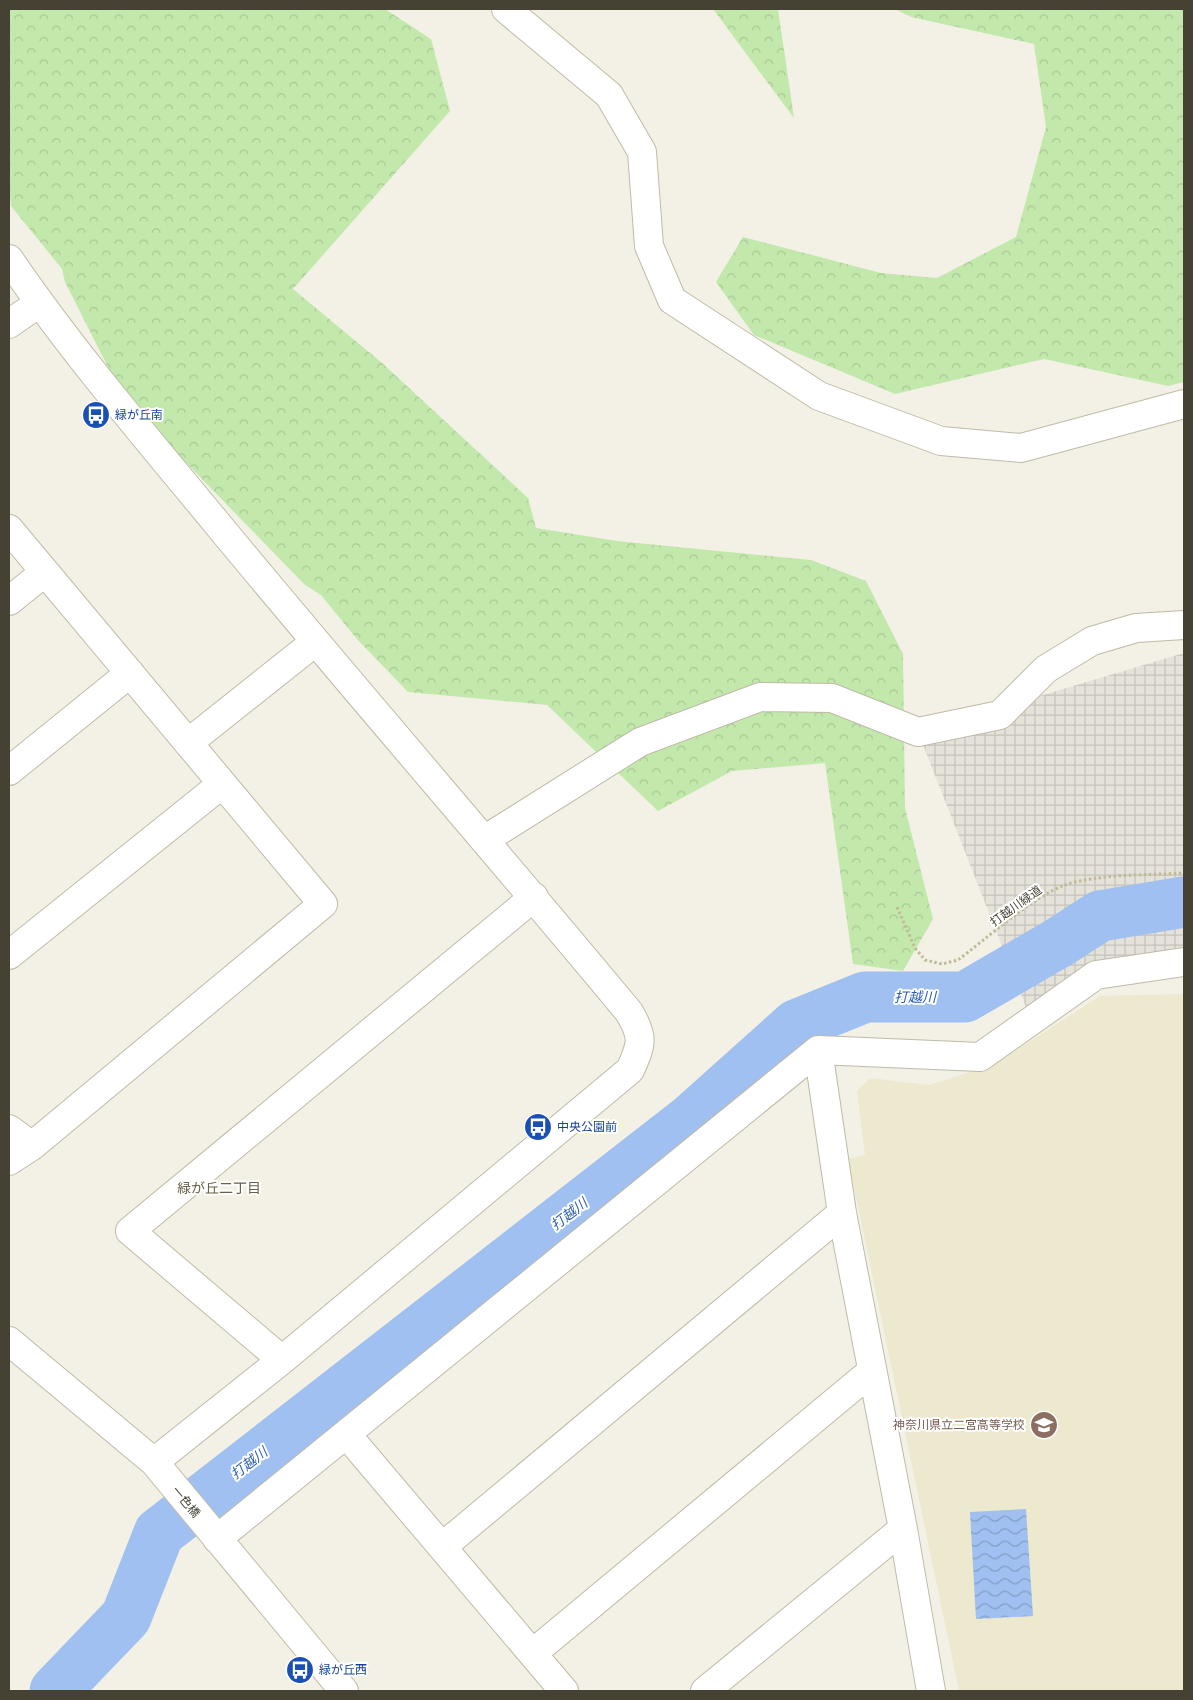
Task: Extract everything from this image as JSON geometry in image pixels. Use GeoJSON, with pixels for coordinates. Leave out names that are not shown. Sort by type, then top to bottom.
{"type":"FeatureCollection","features":[{"type":"Feature","properties":{"kind":"street"},"geometry":{"type":"LineString","coordinates":[[506,9],[609,95],[638,144],[642,152],[649,246],[672,300],[819,396],[942,441],[1021,448],[1184,404]]}},
{"type":"Feature","properties":{"kind":"street"},"geometry":{"type":"LineString","coordinates":[[9,259],[39,303],[315,642],[534,897],[629,1012],[640,1029],[641,1048],[630,1070],[282,1360],[160,1470]]}},
{"type":"Feature","properties":{"kind":"street"},"geometry":{"type":"LineString","coordinates":[[9,324],[39,303]]}},
{"type":"Feature","properties":{"kind":"street"},"geometry":{"type":"LineString","coordinates":[[9,529],[323,904],[32,1146],[9,1161]]}},
{"type":"Feature","properties":{"kind":"street"},"geometry":{"type":"LineString","coordinates":[[9,601],[45,572]]}},
{"type":"Feature","properties":{"kind":"street"},"geometry":{"type":"LineString","coordinates":[[484,840],[640,742],[760,698],[832,698],[918,732],[1000,715],[1046,669],[1092,641],[1136,628],[1184,625]]}},
{"type":"Feature","properties":{"kind":"street"},"geometry":{"type":"LineString","coordinates":[[188,743],[315,642]]}},
{"type":"Feature","properties":{"kind":"street"},"geometry":{"type":"LineString","coordinates":[[9,771],[130,673]]}},
{"type":"Feature","properties":{"kind":"street"},"geometry":{"type":"LineString","coordinates":[[9,955],[222,784]]}},
{"type":"Feature","properties":{"kind":"street"},"geometry":{"type":"LineString","coordinates":[[282,1360],[130,1231],[534,897]]}},
{"type":"Feature","properties":{"kind":"street"},"geometry":{"type":"LineString","coordinates":[[212,1532],[347,1435],[818,1050],[980,1057],[1096,975],[1184,962]]}},
{"type":"Feature","properties":{"kind":"street"},"geometry":{"type":"LineString","coordinates":[[818,1050],[842,1212],[903,1529],[931,1691]]}},
{"type":"Feature","properties":{"kind":"street"},"geometry":{"type":"LineString","coordinates":[[9,1130],[32,1146]]}},
{"type":"Feature","properties":{"kind":"street"},"geometry":{"type":"LineString","coordinates":[[442,1547],[842,1212]]}},
{"type":"Feature","properties":{"kind":"street","name":"一色橋"},"geometry":{"type":"LineString","coordinates":[[9,1341],[160,1470],[344,1691]]}},
{"type":"Feature","properties":{"kind":"street"},"geometry":{"type":"LineString","coordinates":[[532,1653],[872,1371]]}},
{"type":"Feature","properties":{"kind":"street"},"geometry":{"type":"LineString","coordinates":[[347,1435],[564,1691]]}},
{"type":"Feature","properties":{"kind":"street"},"geometry":{"type":"LineString","coordinates":[[705,1691],[903,1529]]}},
{"type":"Feature","properties":{"kind":"path","name":"打越川緑道"},"geometry":{"type":"LineString","coordinates":[[897,907],[910,940],[924,960],[942,964],[958,960],[1048,893],[1067,885],[1098,879],[1184,873]]}},
{"type":"Feature","properties":{"kind":"shaded area"},"geometry":{"type":"Polygon","coordinates":[[[1184,653],[1184,962],[1108,973],[1031,1020],[918,732],[1184,653]]]}},
{"type":"Feature","properties":{"kind":"shaded area","name":"神奈川県立二宮高等学校"},"geometry":{"type":"Polygon","coordinates":[[[1184,994],[1184,1691],[959,1691],[848,1159],[865,1155],[857,1091],[870,1078],[929,1085],[995,1064],[1100,996],[1184,994]]]}},
{"type":"Feature","properties":{"kind":"green space"},"geometry":{"type":"Polygon","coordinates":[[[9,9],[385,9],[431,39],[450,111],[293,289],[382,363],[528,498],[536,528],[617,541],[811,560],[866,581],[903,654],[905,808],[933,919],[903,971],[853,964],[825,763],[732,771],[658,811],[547,705],[408,692],[356,638],[321,595],[305,585],[167,443],[116,383],[65,282],[62,269],[11,206],[9,187],[9,9]]]}},
{"type":"Feature","properties":{"kind":"green space"},"geometry":{"type":"Polygon","coordinates":[[[713,9],[778,9],[794,118],[713,9]]]}},
{"type":"Feature","properties":{"kind":"green space"},"geometry":{"type":"Polygon","coordinates":[[[895,9],[1184,9],[1184,382],[1168,386],[1044,359],[895,394],[754,335],[716,282],[743,237],[881,273],[937,278],[1016,237],[1046,127],[1034,44],[911,17],[895,9]]]}},
{"type":"Feature","properties":{"kind":"water"},"geometry":{"type":"Polygon","coordinates":[[[1026,1509],[1033,1616],[976,1619],[970,1512],[1026,1509]]]}},
{"type":"Feature","properties":{"kind":"waterway","name":"打越川"},"geometry":{"type":"LineString","coordinates":[[55,1691],[126,1617],[159,1533],[690,1120],[796,1025],[865,997],[965,997],[1058,943],[1100,916],[1184,902]]}},
{"type":"Feature","properties":{"kind":"place","name":"緑が丘南"},"geometry":{"type":"Point","coordinates":[96,415]}},
{"type":"Feature","properties":{"kind":"place","name":"中央公園前"},"geometry":{"type":"Point","coordinates":[538,1127]}},
{"type":"Feature","properties":{"kind":"place","name":"神奈川県立二宮高等学校"},"geometry":{"type":"Point","coordinates":[1044,1425]}},
{"type":"Feature","properties":{"kind":"place","name":"緑が丘西"},"geometry":{"type":"Point","coordinates":[300,1670]}},
{"type":"Feature","properties":{"kind":"district","name":"緑が丘二丁目"},"geometry":{"type":"Point","coordinates":[219,1188]}}]}
